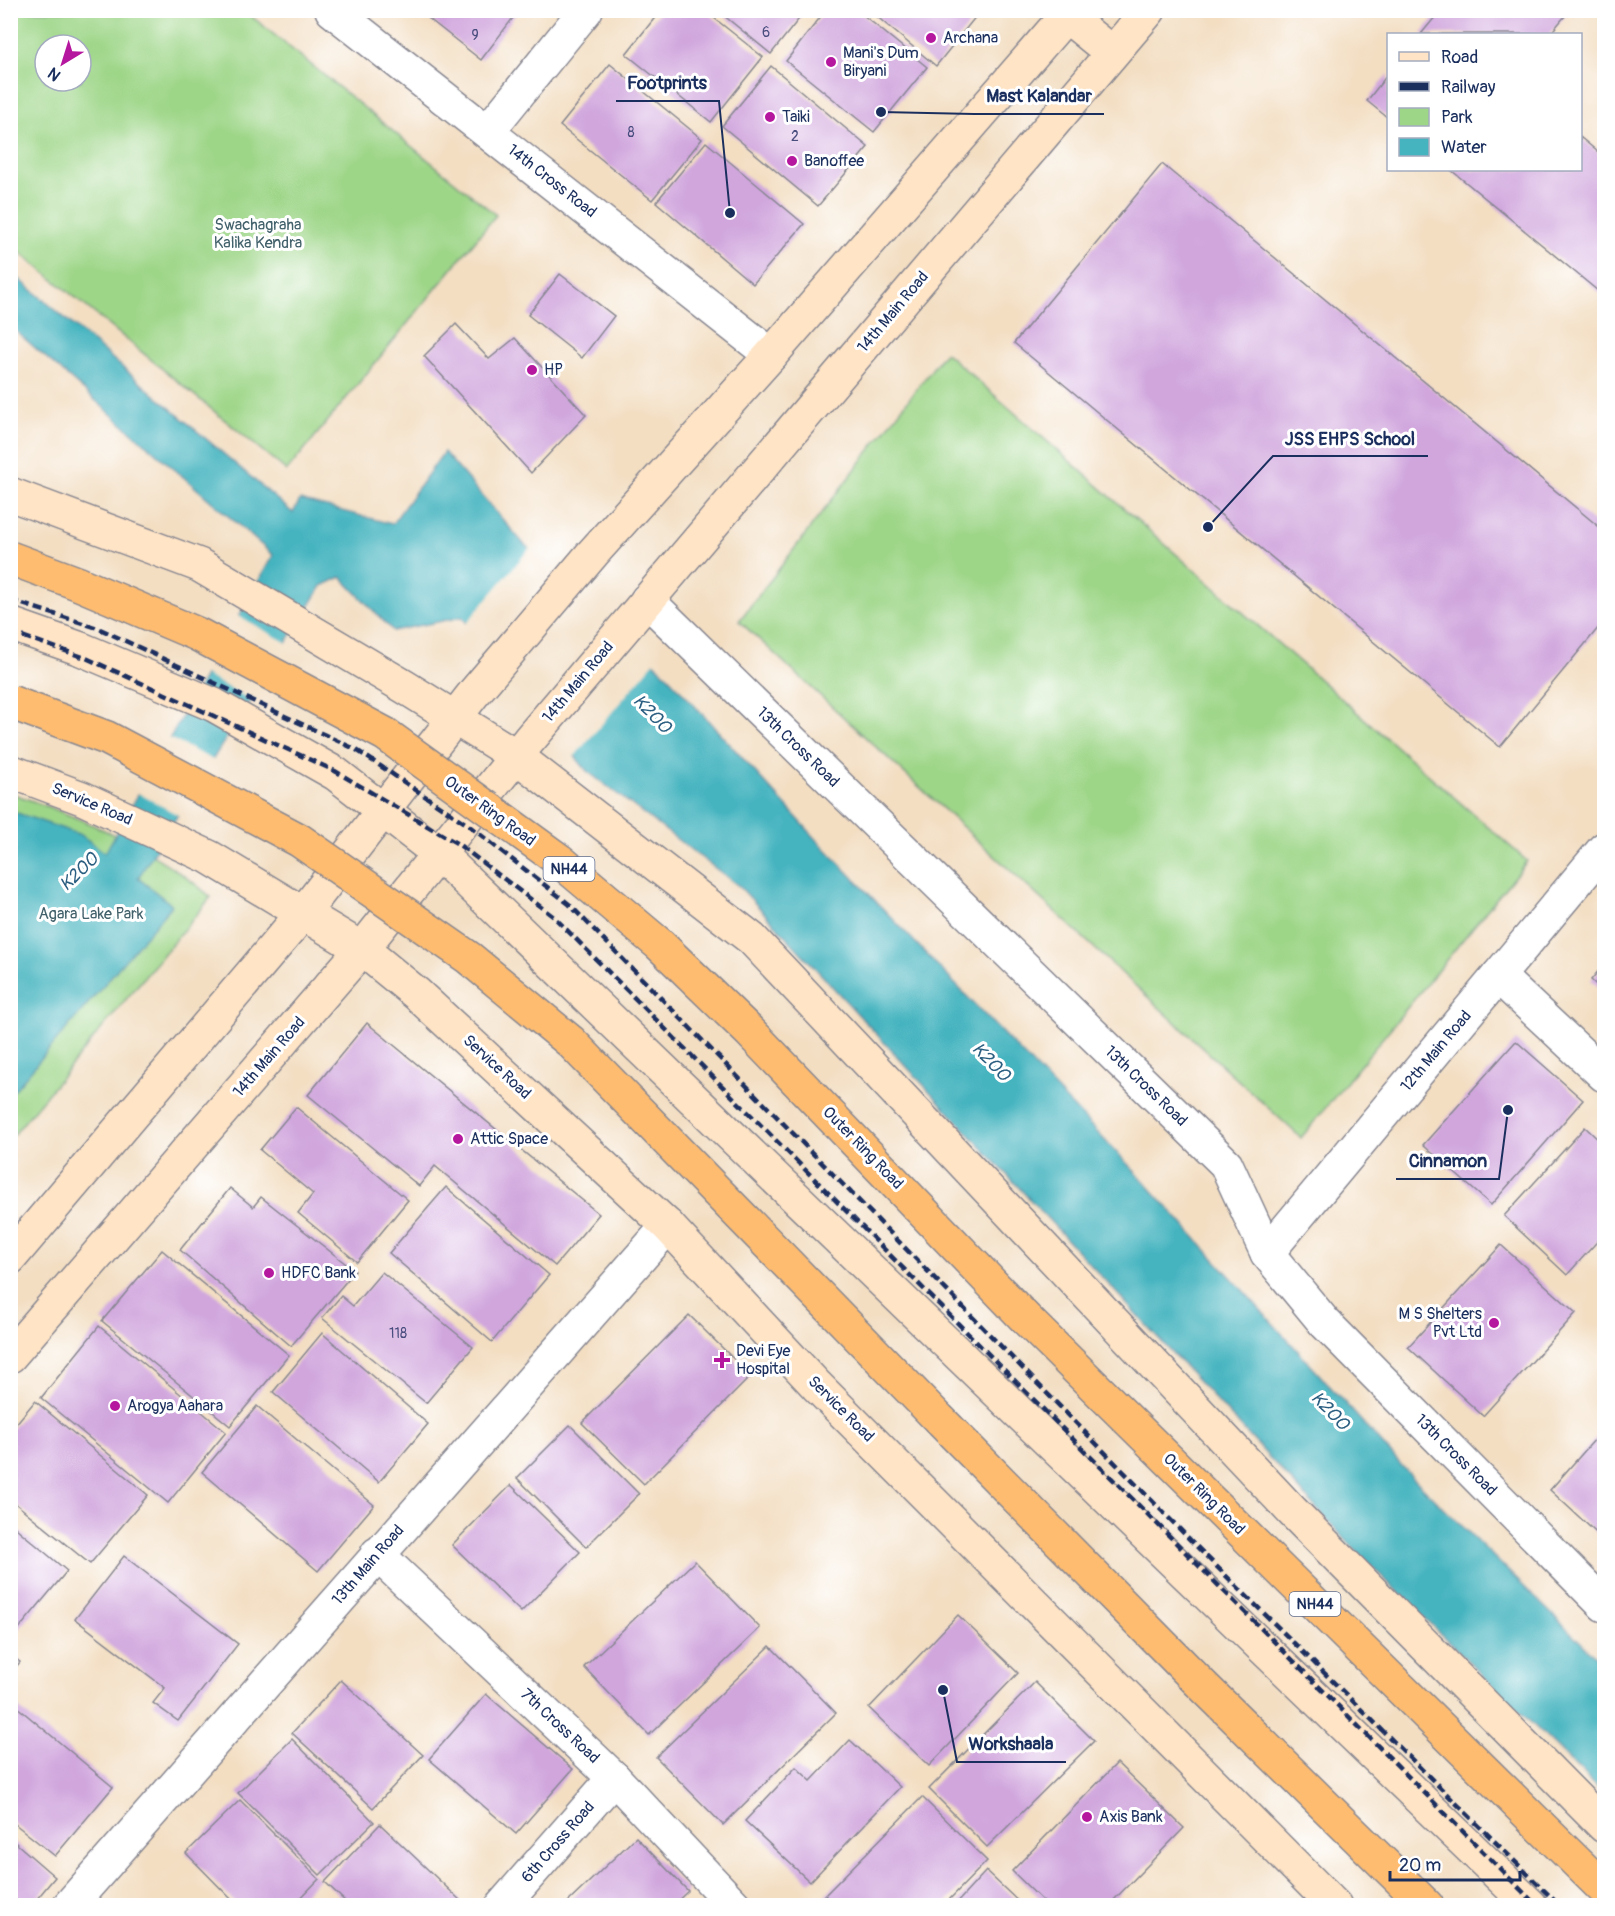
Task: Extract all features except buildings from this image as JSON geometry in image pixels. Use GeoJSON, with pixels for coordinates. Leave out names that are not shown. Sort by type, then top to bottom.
{"type":"FeatureCollection","features":[{"type":"Feature","properties":{"kind":"highway","name":"Outer Ring Road"},"geometry":{"type":"LineString","coordinates":[[10,558],[77,583],[197,634],[384,734],[559,861],[659,944],[750,1032],[1026,1319],[1605,1889]]}},
{"type":"Feature","properties":{"kind":"highway"},"geometry":{"type":"LineString","coordinates":[[10,702],[107,738],[299,840],[469,958],[571,1042],[1199,1682],[1427,1905]]}},
{"type":"Feature","properties":{"kind":"street","name":"14th Cross Road"},"geometry":{"type":"LineString","coordinates":[[332,10],[771,354]]}},
{"type":"Feature","properties":{"kind":"street"},"geometry":{"type":"LineString","coordinates":[[488,131],[586,10]]}},
{"type":"Feature","properties":{"kind":"street"},"geometry":{"type":"LineString","coordinates":[[10,1258],[304,912],[385,811],[464,705],[569,581],[771,354],[1065,12],[1112,53]]}},
{"type":"Feature","properties":{"kind":"street","name":"14th Main Road"},"geometry":{"type":"LineString","coordinates":[[10,1356],[362,949],[522,748],[1112,53],[1137,14]]}},
{"type":"Feature","properties":{"kind":"street"},"geometry":{"type":"LineString","coordinates":[[10,494],[199,566],[464,705],[522,748],[752,939],[1292,1511],[1605,1826]]}},
{"type":"Feature","properties":{"kind":"street","name":"13th Cross Road"},"geometry":{"type":"LineString","coordinates":[[647,600],[1226,1164],[1267,1252],[1324,1322],[1605,1605]]}},
{"type":"Feature","properties":{"kind":"street"},"geometry":{"type":"LineString","coordinates":[[10,624],[81,648],[214,705],[336,774],[438,853],[1531,1905]]}},
{"type":"Feature","properties":{"kind":"street","name":"Service Road"},"geometry":{"type":"LineString","coordinates":[[10,771],[82,798],[209,857],[304,912],[362,949],[417,994],[668,1226],[817,1386],[1335,1905]]}},
{"type":"Feature","properties":{"kind":"street","name":"12th Main Road"},"geometry":{"type":"LineString","coordinates":[[1267,1252],[1605,849]]}},
{"type":"Feature","properties":{"kind":"street"},"geometry":{"type":"LineString","coordinates":[[1498,976],[1605,1075]]}},
{"type":"Feature","properties":{"kind":"street","name":"13th Main Road"},"geometry":{"type":"LineString","coordinates":[[69,1905],[668,1226]]}},
{"type":"Feature","properties":{"kind":"street","name":"7th Cross Road"},"geometry":{"type":"LineString","coordinates":[[377,1554],[614,1778],[735,1905]]}},
{"type":"Feature","properties":{"kind":"street","name":"6th Cross Road"},"geometry":{"type":"LineString","coordinates":[[502,1905],[614,1778]]}},
{"type":"Feature","properties":{"kind":"green space","name":"Swachagraha Kalika Kendra"},"geometry":{"type":"Polygon","coordinates":[[[10,11],[245,11],[496,215],[287,471],[11,245],[10,11]]]}},
{"type":"Feature","properties":{"kind":"green space"},"geometry":{"type":"Polygon","coordinates":[[[945,352],[1527,861],[1301,1138],[739,621],[945,352]]]}},
{"type":"Feature","properties":{"kind":"green space","name":"Agara Lake Park"},"geometry":{"type":"Polygon","coordinates":[[[11,793],[90,824],[141,849],[165,863],[211,897],[11,1138],[11,793]]]}},
{"type":"Feature","properties":{"kind":"water","name":"K200"},"geometry":{"type":"Polygon","coordinates":[[[11,272],[293,513],[300,500],[392,524],[444,452],[523,543],[663,671],[820,843],[1143,1180],[1412,1477],[1604,1665],[1604,1794],[1356,1551],[740,887],[587,771],[462,617],[393,631],[341,577],[322,586],[138,878],[172,905],[11,1094],[11,811],[81,835],[105,853],[273,555],[11,327],[11,272]]]}},
{"type":"Feature","properties":{"kind":"pier"},"geometry":{"type":"Polygon","coordinates":[[[530,548],[656,660],[573,758],[465,625],[530,548]]]}},
{"type":"Feature","properties":{"kind":"pier"},"geometry":{"type":"Polygon","coordinates":[[[236,615],[289,644],[253,701],[203,674],[236,615]]]}},
{"type":"Feature","properties":{"kind":"pier"},"geometry":{"type":"Polygon","coordinates":[[[167,737],[215,761],[180,816],[136,792],[167,737]]]}},
{"type":"Feature","properties":{"kind":"railway"},"geometry":{"type":"LineString","coordinates":[[10,600],[98,628],[355,749],[468,825],[569,904],[1205,1555],[1560,1906]]}},
{"type":"Feature","properties":{"kind":"railway"},"geometry":{"type":"LineString","coordinates":[[10,632],[86,658],[335,771],[458,844],[554,917],[1537,1906]]}},
{"type":"Feature","properties":{"kind":"place","name":"Archana"},"geometry":{"type":"Point","coordinates":[931,38]}},
{"type":"Feature","properties":{"kind":"place","name":"Mani's Dum Biryani"},"geometry":{"type":"Point","coordinates":[831,62]}},
{"type":"Feature","properties":{"kind":"place","name":"Mast Kalandar"},"geometry":{"type":"Point","coordinates":[881,112]}},
{"type":"Feature","properties":{"kind":"place","name":"Taiki"},"geometry":{"type":"Point","coordinates":[770,117]}},
{"type":"Feature","properties":{"kind":"place","name":"Banoffee"},"geometry":{"type":"Point","coordinates":[792,161]}},
{"type":"Feature","properties":{"kind":"place","name":"Footprints"},"geometry":{"type":"Point","coordinates":[730,213]}},
{"type":"Feature","properties":{"kind":"place","name":"HP"},"geometry":{"type":"Point","coordinates":[532,370]}},
{"type":"Feature","properties":{"kind":"place","name":"JSS EHPS School"},"geometry":{"type":"Point","coordinates":[1208,527]}},
{"type":"Feature","properties":{"kind":"place","name":"Cinnamon"},"geometry":{"type":"Point","coordinates":[1508,1110]}},
{"type":"Feature","properties":{"kind":"place","name":"Attic Space"},"geometry":{"type":"Point","coordinates":[458,1139]}},
{"type":"Feature","properties":{"kind":"place","name":"HDFC Bank"},"geometry":{"type":"Point","coordinates":[269,1273]}},
{"type":"Feature","properties":{"kind":"place","name":"M S Shelters Pvt Ltd"},"geometry":{"type":"Point","coordinates":[1494,1323]}},
{"type":"Feature","properties":{"kind":"place","name":"Devi Eye Hospital"},"geometry":{"type":"Point","coordinates":[722,1360]}},
{"type":"Feature","properties":{"kind":"place","name":"Arogya Aahara"},"geometry":{"type":"Point","coordinates":[115,1406]}},
{"type":"Feature","properties":{"kind":"place","name":"Workshaala"},"geometry":{"type":"Point","coordinates":[943,1690]}},
{"type":"Feature","properties":{"kind":"place","name":"Axis Bank"},"geometry":{"type":"Point","coordinates":[1087,1817]}}]}
